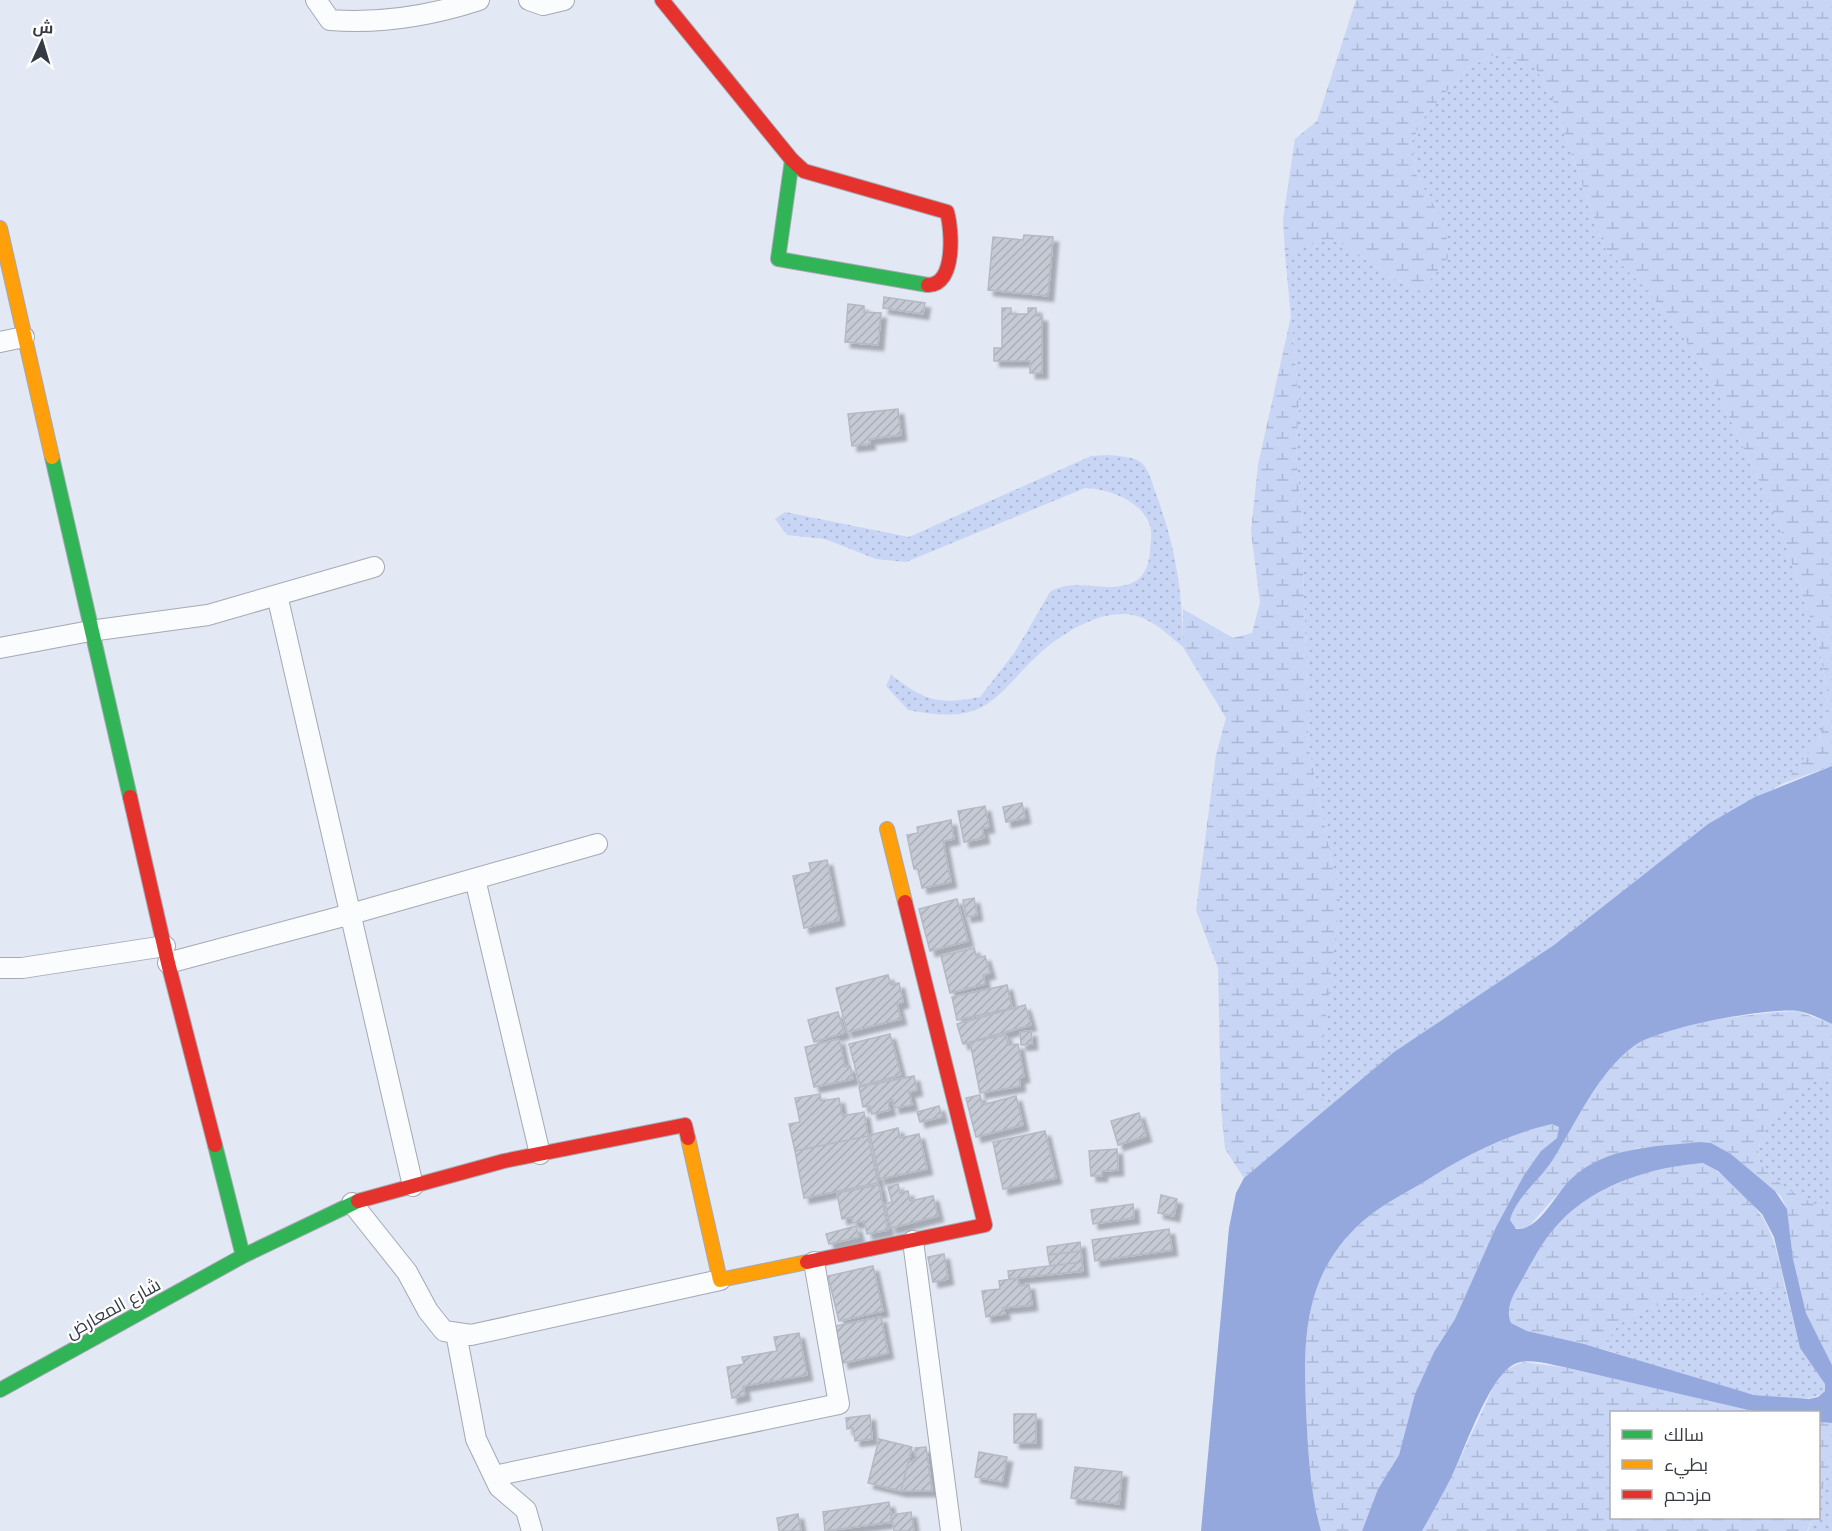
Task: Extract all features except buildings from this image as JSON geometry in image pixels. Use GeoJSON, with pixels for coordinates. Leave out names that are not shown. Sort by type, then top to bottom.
{"type":"FeatureCollection","features":[{"type":"Feature","properties":{"kind":"street"},"geometry":{"type":"LineString","coordinates":[[316,0],[330,20],[344,21],[422,17],[479,0]]}},
{"type":"Feature","properties":{"kind":"street"},"geometry":{"type":"LineString","coordinates":[[529,0],[543,5],[564,0]]}},
{"type":"Feature","properties":{"kind":"street"},"geometry":{"type":"LineString","coordinates":[[662,0],[792,160],[804,171],[947,212],[951,223],[947,271],[941,282],[932,286],[778,259],[792,160]]}},
{"type":"Feature","properties":{"kind":"street"},"geometry":{"type":"LineString","coordinates":[[0,228],[90,631],[166,954],[243,1256]]}},
{"type":"Feature","properties":{"kind":"street"},"geometry":{"type":"LineString","coordinates":[[0,342],[24,337]]}},
{"type":"Feature","properties":{"kind":"street"},"geometry":{"type":"LineString","coordinates":[[0,648],[90,631],[207,615],[374,567]]}},
{"type":"Feature","properties":{"kind":"street"},"geometry":{"type":"LineString","coordinates":[[277,595],[413,1186]]}},
{"type":"Feature","properties":{"kind":"street"},"geometry":{"type":"LineString","coordinates":[[352,1203],[407,1272],[428,1311],[444,1331],[471,1335],[720,1280],[985,1226],[887,829]]}},
{"type":"Feature","properties":{"kind":"street"},"geometry":{"type":"LineString","coordinates":[[0,968],[22,968],[166,954],[351,914],[597,844]]}},
{"type":"Feature","properties":{"kind":"street"},"geometry":{"type":"LineString","coordinates":[[475,879],[540,1154]]}},
{"type":"Feature","properties":{"kind":"street","name":"شارع المعارض"},"geometry":{"type":"LineString","coordinates":[[0,1390],[243,1256],[352,1203],[540,1154],[685,1125],[720,1280]]}},
{"type":"Feature","properties":{"kind":"street"},"geometry":{"type":"LineString","coordinates":[[913,1241],[951,1531]]}},
{"type":"Feature","properties":{"kind":"street"},"geometry":{"type":"LineString","coordinates":[[494,1476],[839,1404],[814,1262]]}},
{"type":"Feature","properties":{"kind":"street"},"geometry":{"type":"LineString","coordinates":[[456,1333],[476,1439],[499,1487],[526,1510],[532,1531]]}},
{"type":"Feature","properties":{"kind":"green space"},"geometry":{"type":"Polygon","coordinates":[[[1356,0],[1832,0],[1832,766],[1784,783],[1819,740],[1825,718],[1827,690],[1818,642],[1778,522],[1710,376],[1671,320],[1644,287],[1604,247],[1552,98],[1535,67],[1498,53],[1469,67],[1426,114],[1412,141],[1416,174],[1446,227],[1448,258],[1421,291],[1392,278],[1345,245],[1327,239],[1285,254],[1283,219],[1295,139],[1317,121],[1356,0]]]}},
{"type":"Feature","properties":{"kind":"green space"},"geometry":{"type":"Polygon","coordinates":[[[1498,53],[1535,66],[1552,98],[1604,247],[1644,287],[1671,320],[1710,376],[1778,522],[1818,642],[1827,690],[1825,718],[1819,740],[1784,783],[1708,824],[1554,945],[1394,1052],[1324,1111],[1318,1071],[1340,901],[1309,748],[1301,507],[1296,458],[1299,402],[1285,254],[1327,239],[1345,245],[1392,278],[1421,291],[1448,258],[1445,227],[1416,174],[1412,141],[1426,114],[1469,67],[1498,53]]]}},
{"type":"Feature","properties":{"kind":"green space"},"geometry":{"type":"Polygon","coordinates":[[[1291,316],[1299,402],[1296,458],[1301,507],[1309,748],[1340,901],[1319,1071],[1324,1111],[1244,1178],[1225,1149],[1221,1107],[1218,968],[1196,910],[1216,755],[1226,718],[1183,647],[1183,609],[1233,638],[1252,633],[1260,603],[1251,531],[1258,465],[1291,316]]]}},
{"type":"Feature","properties":{"kind":"green space"},"geometry":{"type":"Polygon","coordinates":[[[1108,455],[1139,461],[1151,478],[1163,513],[1177,569],[1183,647],[1144,618],[1124,614],[1096,619],[1056,640],[988,703],[962,714],[944,715],[908,710],[886,686],[891,675],[914,691],[932,699],[953,701],[980,697],[1015,652],[1050,592],[1081,585],[1115,587],[1136,581],[1142,576],[1149,561],[1151,530],[1142,512],[1116,494],[1085,488],[906,562],[876,559],[825,539],[787,535],[775,519],[785,512],[909,537],[1091,456],[1108,455]]]}},
{"type":"Feature","properties":{"kind":"green space"},"geometry":{"type":"Polygon","coordinates":[[[1797,1011],[1832,1024],[1832,1074],[1820,1078],[1782,1107],[1764,1133],[1759,1146],[1759,1159],[1763,1167],[1779,1183],[1814,1203],[1832,1210],[1832,1365],[1806,1313],[1793,1259],[1787,1209],[1781,1196],[1731,1154],[1711,1143],[1637,1148],[1600,1159],[1572,1178],[1529,1226],[1521,1229],[1512,1227],[1510,1220],[1518,1203],[1552,1161],[1598,1085],[1621,1057],[1634,1046],[1666,1031],[1688,1026],[1737,1017],[1797,1011]]]}},
{"type":"Feature","properties":{"kind":"green space"},"geometry":{"type":"Polygon","coordinates":[[[1832,1074],[1832,1210],[1802,1198],[1769,1175],[1759,1159],[1759,1146],[1772,1119],[1794,1095],[1820,1078],[1832,1074]]]}},
{"type":"Feature","properties":{"kind":"green space"},"geometry":{"type":"Polygon","coordinates":[[[1552,1123],[1559,1126],[1557,1138],[1541,1151],[1524,1175],[1496,1227],[1455,1319],[1434,1352],[1415,1394],[1399,1455],[1378,1489],[1362,1531],[1321,1531],[1314,1502],[1309,1455],[1305,1357],[1311,1308],[1318,1284],[1329,1262],[1343,1241],[1363,1221],[1385,1205],[1485,1147],[1518,1133],[1552,1123]]]}},
{"type":"Feature","properties":{"kind":"green space"},"geometry":{"type":"Polygon","coordinates":[[[1703,1163],[1733,1185],[1764,1219],[1778,1256],[1785,1288],[1695,1296],[1648,1309],[1629,1318],[1615,1329],[1606,1350],[1527,1331],[1511,1323],[1510,1305],[1517,1287],[1549,1234],[1574,1209],[1607,1188],[1645,1173],[1703,1163]]]}},
{"type":"Feature","properties":{"kind":"green space"},"geometry":{"type":"Polygon","coordinates":[[[1785,1288],[1800,1348],[1825,1384],[1825,1391],[1808,1398],[1783,1399],[1719,1386],[1606,1350],[1615,1329],[1629,1318],[1648,1309],[1695,1296],[1785,1288]]]}},
{"type":"Feature","properties":{"kind":"green space"},"geometry":{"type":"Polygon","coordinates":[[[1523,1362],[1568,1368],[1753,1411],[1610,1411],[1610,1519],[1813,1519],[1807,1531],[1422,1531],[1450,1480],[1493,1388],[1504,1371],[1523,1362]]]}},
{"type":"Feature","properties":{"kind":"green space"},"geometry":{"type":"Polygon","coordinates":[[[1820,1422],[1832,1423],[1832,1458],[1820,1499],[1820,1422]]]}},
{"type":"Feature","properties":{"kind":"green space"},"geometry":{"type":"Polygon","coordinates":[[[1832,1458],[1832,1531],[1808,1531],[1813,1519],[1820,1519],[1820,1499],[1832,1458]]]}},
{"type":"Feature","properties":{"kind":"water"},"geometry":{"type":"Polygon","coordinates":[[[1832,766],[1832,1024],[1798,1011],[1763,1012],[1713,1020],[1665,1032],[1634,1046],[1621,1057],[1598,1084],[1552,1161],[1518,1203],[1510,1220],[1516,1229],[1533,1224],[1572,1178],[1586,1167],[1616,1154],[1648,1147],[1699,1142],[1711,1143],[1731,1154],[1775,1191],[1787,1209],[1793,1259],[1806,1313],[1832,1365],[1832,1423],[1820,1422],[1820,1411],[1753,1411],[1549,1364],[1517,1363],[1507,1369],[1488,1396],[1451,1478],[1422,1531],[1362,1531],[1378,1489],[1399,1455],[1415,1394],[1434,1352],[1455,1319],[1496,1227],[1524,1175],[1541,1151],[1557,1138],[1559,1127],[1552,1124],[1485,1147],[1393,1200],[1363,1221],[1343,1241],[1329,1262],[1318,1284],[1311,1308],[1305,1357],[1309,1455],[1314,1502],[1321,1531],[1201,1531],[1229,1228],[1236,1193],[1244,1178],[1394,1052],[1554,945],[1708,824],[1755,797],[1832,766]],[[1703,1163],[1645,1173],[1626,1180],[1590,1197],[1574,1209],[1549,1234],[1512,1299],[1509,1311],[1511,1323],[1527,1331],[1584,1344],[1754,1395],[1809,1399],[1818,1397],[1825,1391],[1825,1384],[1800,1348],[1774,1237],[1762,1214],[1718,1171],[1703,1163]]]}},
{"type":"Feature","properties":{"kind":"traffic: fast"},"geometry":{"type":"LineString","coordinates":[[792,160],[778,259],[928,285]]}},
{"type":"Feature","properties":{"kind":"traffic: fast"},"geometry":{"type":"LineString","coordinates":[[52,457],[130,797]]}},
{"type":"Feature","properties":{"kind":"traffic: fast"},"geometry":{"type":"LineString","coordinates":[[215,1145],[243,1256]]}},
{"type":"Feature","properties":{"kind":"traffic: fast"},"geometry":{"type":"LineString","coordinates":[[0,1390],[243,1256],[358,1201]]}},
{"type":"Feature","properties":{"kind":"traffic: slow"},"geometry":{"type":"LineString","coordinates":[[0,228],[52,457]]}},
{"type":"Feature","properties":{"kind":"traffic: slow"},"geometry":{"type":"LineString","coordinates":[[887,829],[905,902]]}},
{"type":"Feature","properties":{"kind":"traffic: slow"},"geometry":{"type":"LineString","coordinates":[[688,1138],[720,1280],[807,1262]]}},
{"type":"Feature","properties":{"kind":"traffic: jam"},"geometry":{"type":"LineString","coordinates":[[662,0],[792,160],[804,171],[947,212],[951,243],[948,267],[937,283],[928,285]]}},
{"type":"Feature","properties":{"kind":"traffic: jam"},"geometry":{"type":"LineString","coordinates":[[130,797],[168,963],[215,1145]]}},
{"type":"Feature","properties":{"kind":"traffic: jam"},"geometry":{"type":"LineString","coordinates":[[807,1262],[985,1225],[905,902]]}},
{"type":"Feature","properties":{"kind":"traffic: jam"},"geometry":{"type":"LineString","coordinates":[[358,1201],[504,1161],[685,1125],[688,1138]]}}]}
